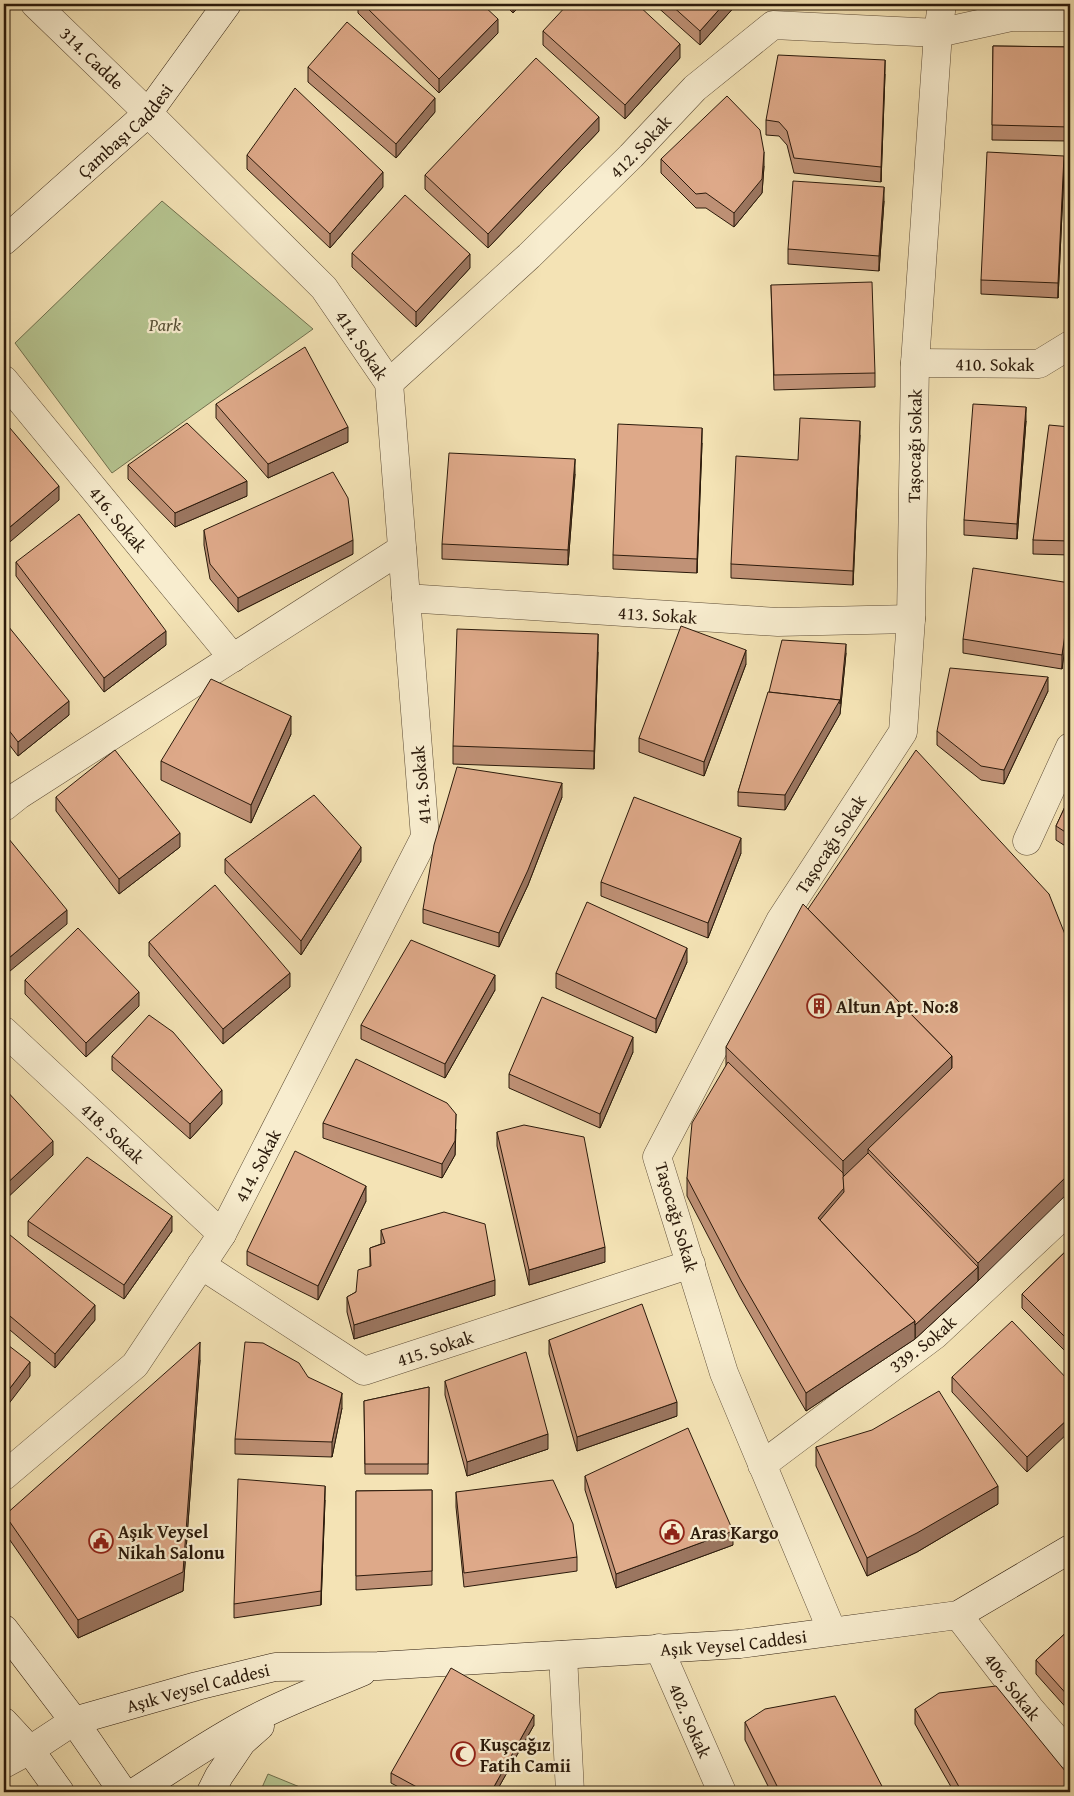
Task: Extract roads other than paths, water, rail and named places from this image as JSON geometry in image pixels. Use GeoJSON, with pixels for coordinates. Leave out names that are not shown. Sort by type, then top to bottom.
{"type":"FeatureCollection","features":[{"type":"Feature","properties":{"kind":"street","name":"314. Cadde"},"geometry":{"type":"LineString","coordinates":[[36,4],[148,113]]}},
{"type":"Feature","properties":{"kind":"street","name":"Çambaşı Caddesi"},"geometry":{"type":"LineString","coordinates":[[4,241],[148,113],[227,4]]}},
{"type":"Feature","properties":{"kind":"street","name":"Taşocağı Sokak"},"geometry":{"type":"LineString","coordinates":[[832,1631],[724,1373],[657,1157],[780,921],[903,732],[911,619],[915,363],[938,34],[942,4]]}},
{"type":"Feature","properties":{"kind":"street","name":"412. Sokak"},"geometry":{"type":"LineString","coordinates":[[388,383],[529,256],[631,156],[695,88],[773,25],[938,34],[1011,17],[1070,17]]}},
{"type":"Feature","properties":{"kind":"street","name":"414. Sokak"},"geometry":{"type":"LineString","coordinates":[[4,1476],[135,1365],[222,1234],[425,837],[388,383],[324,288],[148,113]]}},
{"type":"Feature","properties":{"kind":"street","name":"410. Sokak"},"geometry":{"type":"LineString","coordinates":[[915,363],[1039,364],[1070,345]]}},
{"type":"Feature","properties":{"kind":"street","name":"416. Sokak"},"geometry":{"type":"LineString","coordinates":[[4,380],[232,658]]}},
{"type":"Feature","properties":{"kind":"street"},"geometry":{"type":"LineString","coordinates":[[4,807],[19,795],[402,549]]}},
{"type":"Feature","properties":{"kind":"street","name":"413. Sokak"},"geometry":{"type":"LineString","coordinates":[[406,598],[778,622],[911,619]]}},
{"type":"Feature","properties":{"kind":"street"},"geometry":{"type":"LineString","coordinates":[[1027,841],[1070,746]]}},
{"type":"Feature","properties":{"kind":"street","name":"418. Sokak"},"geometry":{"type":"LineString","coordinates":[[4,1031],[222,1234]]}},
{"type":"Feature","properties":{"kind":"street","name":"339. Sokak"},"geometry":{"type":"LineString","coordinates":[[762,1465],[935,1336],[1070,1209]]}},
{"type":"Feature","properties":{"kind":"street","name":"415. Sokak"},"geometry":{"type":"LineString","coordinates":[[201,1265],[364,1371],[691,1264]]}},
{"type":"Feature","properties":{"kind":"street","name":"Aşık Veysel Caddesi"},"geometry":{"type":"LineString","coordinates":[[4,1764],[74,1722],[197,1686],[274,1667],[378,1666],[740,1644],[958,1615],[1070,1549]]}},
{"type":"Feature","properties":{"kind":"street","name":"406. Sokak"},"geometry":{"type":"LineString","coordinates":[[958,1615],[1031,1710],[1070,1755]]}},
{"type":"Feature","properties":{"kind":"street"},"geometry":{"type":"LineString","coordinates":[[4,1629],[74,1722],[123,1792]]}},
{"type":"Feature","properties":{"kind":"street","name":"402. Sokak"},"geometry":{"type":"LineString","coordinates":[[659,1648],[722,1792]]}},
{"type":"Feature","properties":{"kind":"street"},"geometry":{"type":"LineString","coordinates":[[563,1655],[570,1792]]}},
{"type":"Feature","properties":{"kind":"street","name":"Aşık Veysel Caddesi"},"geometry":{"type":"LineString","coordinates":[[135,1792],[255,1718],[286,1703],[378,1666]]}},
{"type":"Feature","properties":{"kind":"street"},"geometry":{"type":"LineString","coordinates":[[211,1792],[242,1742],[286,1703]]}},
{"type":"Feature","properties":{"kind":"street"},"geometry":{"type":"LineString","coordinates":[[4,1722],[30,1750],[60,1792]]}},
{"type":"Feature","properties":{"kind":"place","name":"Altun Apt. No:8"},"geometry":{"type":"Point","coordinates":[819,1006]}},
{"type":"Feature","properties":{"kind":"place","name":"Aras Kargo"},"geometry":{"type":"Point","coordinates":[672,1532]}},
{"type":"Feature","properties":{"kind":"place","name":"Aşık Veysel Nikah Salonu"},"geometry":{"type":"Point","coordinates":[101,1541]}},
{"type":"Feature","properties":{"kind":"place","name":"Kuşcağız Fatih Camii"},"geometry":{"type":"Point","coordinates":[463,1754]}},
{"type":"Feature","properties":{"kind":"park label","name":"Park"},"geometry":{"type":"Point","coordinates":[165,324]}}]}
